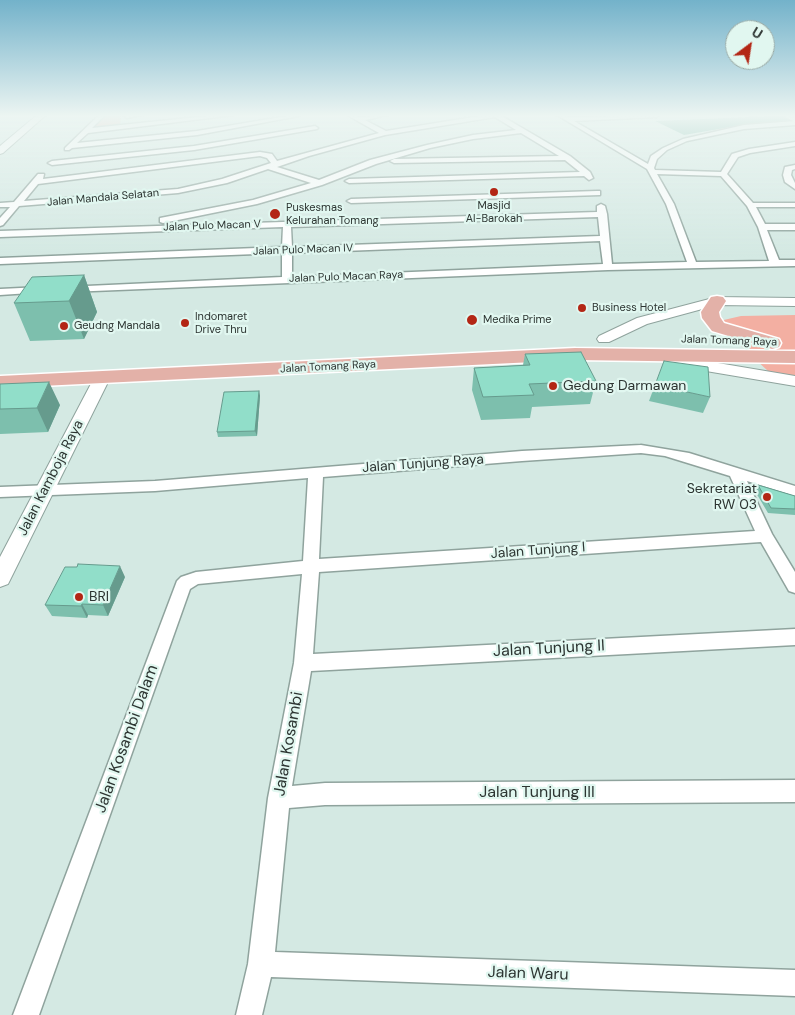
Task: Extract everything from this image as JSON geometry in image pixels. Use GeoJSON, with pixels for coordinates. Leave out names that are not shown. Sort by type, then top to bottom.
{"type":"FeatureCollection","features":[{"type":"Feature","properties":{"kind":"main road"},"geometry":{"type":"LineString","coordinates":[[717,301],[710,312],[711,318],[718,327],[772,343]]}},
{"type":"Feature","properties":{"kind":"main road","name":"Jalan Tomang Raya"},"geometry":{"type":"LineString","coordinates":[[0,367],[212,359],[604,339],[687,339],[795,344]]}},
{"type":"Feature","properties":{"kind":"main road","name":"Jalan Tomang Raya"},"geometry":{"type":"LineString","coordinates":[[0,382],[575,354],[795,357]]}},
{"type":"Feature","properties":{"kind":"street"},"geometry":{"type":"LineString","coordinates":[[0,223],[53,162]]}},
{"type":"Feature","properties":{"kind":"street"},"geometry":{"type":"LineString","coordinates":[[48,167],[84,162]]}},
{"type":"Feature","properties":{"kind":"street"},"geometry":{"type":"LineString","coordinates":[[35,182],[193,162]]}},
{"type":"Feature","properties":{"kind":"street","name":"Jalan Mandala Selatan"},"geometry":{"type":"LineString","coordinates":[[0,206],[162,193],[224,181],[282,162]]}},
{"type":"Feature","properties":{"kind":"street"},"geometry":{"type":"LineString","coordinates":[[350,198],[373,162]]}},
{"type":"Feature","properties":{"kind":"street"},"geometry":{"type":"LineString","coordinates":[[572,162],[587,174],[597,193],[604,214],[608,266]]}},
{"type":"Feature","properties":{"kind":"street"},"geometry":{"type":"LineString","coordinates":[[639,162],[652,170],[723,174],[751,205],[762,227],[775,263]]}},
{"type":"Feature","properties":{"kind":"street"},"geometry":{"type":"LineString","coordinates":[[653,162],[652,170],[670,204],[692,264]]}},
{"type":"Feature","properties":{"kind":"street"},"geometry":{"type":"LineString","coordinates":[[723,174],[731,162]]}},
{"type":"Feature","properties":{"kind":"street"},"geometry":{"type":"LineString","coordinates":[[268,167],[319,183],[350,198],[597,193]]}},
{"type":"Feature","properties":{"kind":"street"},"geometry":{"type":"LineString","coordinates":[[795,167],[788,169],[787,174],[788,180],[795,187]]}},
{"type":"Feature","properties":{"kind":"street"},"geometry":{"type":"LineString","coordinates":[[350,198],[587,174]]}},
{"type":"Feature","properties":{"kind":"street"},"geometry":{"type":"LineString","coordinates":[[105,229],[222,209],[254,202],[319,183]]}},
{"type":"Feature","properties":{"kind":"street","name":"Jalan Pulo Macan V"},"geometry":{"type":"LineString","coordinates":[[0,234],[287,224],[350,198],[604,214]]}},
{"type":"Feature","properties":{"kind":"street"},"geometry":{"type":"LineString","coordinates":[[751,205],[795,205]]}},
{"type":"Feature","properties":{"kind":"street"},"geometry":{"type":"LineString","coordinates":[[287,224],[287,279]]}},
{"type":"Feature","properties":{"kind":"street"},"geometry":{"type":"LineString","coordinates":[[762,227],[795,227]]}},
{"type":"Feature","properties":{"kind":"street","name":"Jalan Pulo Macan IV"},"geometry":{"type":"LineString","coordinates":[[0,261],[605,238]]}},
{"type":"Feature","properties":{"kind":"street","name":"Jalan Pulo Macan Raya"},"geometry":{"type":"LineString","coordinates":[[0,292],[608,266],[795,263]]}},
{"type":"Feature","properties":{"kind":"street","name":"Jalan Tomang Raya"},"geometry":{"type":"LineString","coordinates":[[604,339],[642,321],[717,301],[795,302]]}},
{"type":"Feature","properties":{"kind":"street","name":"Jalan Tomang Raya"},"geometry":{"type":"LineString","coordinates":[[656,354],[706,366],[795,381]]}},
{"type":"Feature","properties":{"kind":"street","name":"Jalan Kamboja Raya"},"geometry":{"type":"LineString","coordinates":[[0,578],[102,378]]}},
{"type":"Feature","properties":{"kind":"street","name":"Jalan Tunjung Raya"},"geometry":{"type":"LineString","coordinates":[[0,492],[154,486],[316,472],[641,449],[665,452],[735,471],[795,491]]}},
{"type":"Feature","properties":{"kind":"street"},"geometry":{"type":"LineString","coordinates":[[735,471],[765,536],[795,586]]}},
{"type":"Feature","properties":{"kind":"street","name":"Jalan Kosambi"},"geometry":{"type":"LineString","coordinates":[[249,1015],[261,964],[279,798],[303,663],[316,472]]}},
{"type":"Feature","properties":{"kind":"street","name":"Jalan Tunjung I"},"geometry":{"type":"LineString","coordinates":[[311,567],[347,563],[765,536]]}},
{"type":"Feature","properties":{"kind":"street","name":"Jalan Kosambi Dalam"},"geometry":{"type":"LineString","coordinates":[[26,1015],[183,586],[196,578],[311,567]]}},
{"type":"Feature","properties":{"kind":"street","name":"Jalan Tunjung II"},"geometry":{"type":"LineString","coordinates":[[303,663],[795,637]]}},
{"type":"Feature","properties":{"kind":"street","name":"Jalan Tunjung III"},"geometry":{"type":"LineString","coordinates":[[279,798],[325,794],[795,791]]}},
{"type":"Feature","properties":{"kind":"street","name":"Jalan Waru"},"geometry":{"type":"LineString","coordinates":[[261,964],[302,967],[795,983]]}},
{"type":"Feature","properties":{"kind":"shaded area"},"geometry":{"type":"Polygon","coordinates":[[[795,315],[795,376],[768,371],[715,322],[741,316],[795,315]]]}},
{"type":"Feature","properties":{"kind":"building"},"geometry":{"type":"Polygon","coordinates":[[[84,275],[69,301],[14,303],[32,277],[84,275]]]}},
{"type":"Feature","properties":{"kind":"building"},"geometry":{"type":"Polygon","coordinates":[[[581,352],[596,381],[529,384],[534,395],[483,397],[474,368],[530,365],[525,354],[581,352]]]}},
{"type":"Feature","properties":{"kind":"building"},"geometry":{"type":"Polygon","coordinates":[[[664,361],[708,367],[710,397],[655,385],[664,361]]]}},
{"type":"Feature","properties":{"kind":"building"},"geometry":{"type":"Polygon","coordinates":[[[49,382],[37,408],[0,409],[0,384],[49,382]]]}},
{"type":"Feature","properties":{"kind":"building"},"geometry":{"type":"Polygon","coordinates":[[[259,391],[255,431],[217,432],[224,392],[259,391]]]}},
{"type":"Feature","properties":{"kind":"building"},"geometry":{"type":"Polygon","coordinates":[[[758,485],[795,496],[795,509],[771,508],[758,485]]]}},
{"type":"Feature","properties":{"kind":"building"},"geometry":{"type":"Polygon","coordinates":[[[78,564],[120,566],[103,605],[45,605],[65,567],[77,567],[78,564]]]}},
{"type":"Feature","properties":{"kind":"place","name":"Masjid Al-Barokah"},"geometry":{"type":"Point","coordinates":[494,192]}},
{"type":"Feature","properties":{"kind":"place","name":"Puskesmas Kelurahan Tomang"},"geometry":{"type":"Point","coordinates":[275,214]}},
{"type":"Feature","properties":{"kind":"place","name":"Business Hotel"},"geometry":{"type":"Point","coordinates":[582,308]}},
{"type":"Feature","properties":{"kind":"place","name":"Medika Prime"},"geometry":{"type":"Point","coordinates":[472,320]}},
{"type":"Feature","properties":{"kind":"place","name":"Indomaret Drive Thru"},"geometry":{"type":"Point","coordinates":[185,323]}},
{"type":"Feature","properties":{"kind":"place","name":"Geudng Mandala"},"geometry":{"type":"Point","coordinates":[64,326]}},
{"type":"Feature","properties":{"kind":"place","name":"Gedung Darmawan"},"geometry":{"type":"Point","coordinates":[553,386]}},
{"type":"Feature","properties":{"kind":"place","name":"Sekretariat RW 03"},"geometry":{"type":"Point","coordinates":[767,497]}},
{"type":"Feature","properties":{"kind":"place","name":"BRI"},"geometry":{"type":"Point","coordinates":[79,597]}}]}
